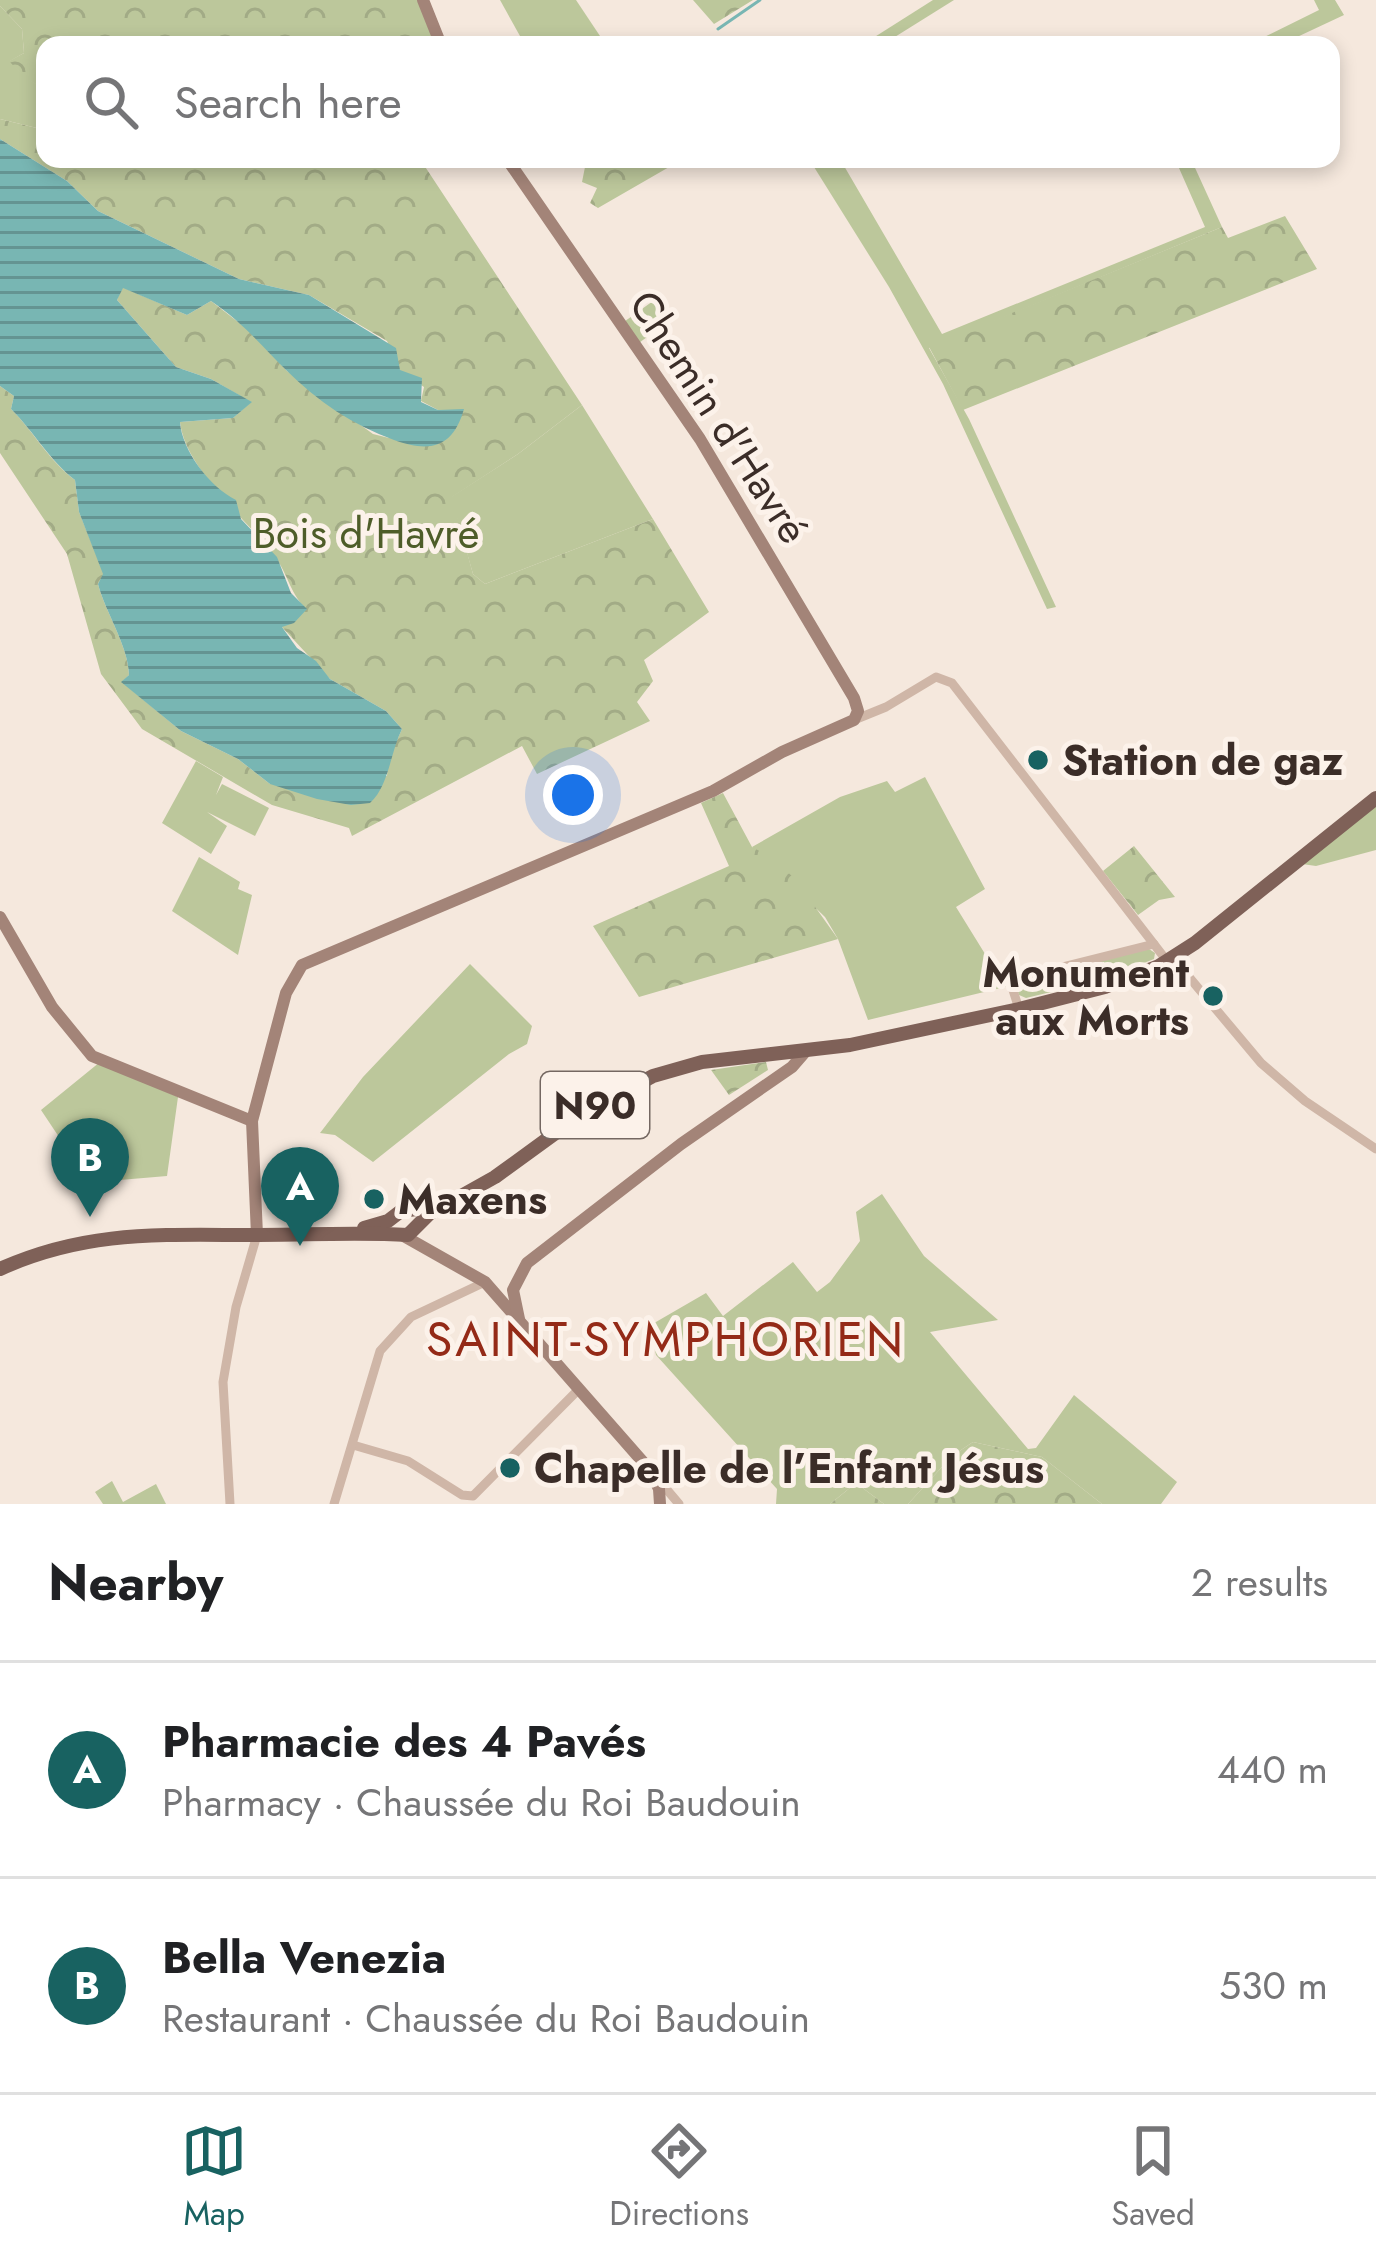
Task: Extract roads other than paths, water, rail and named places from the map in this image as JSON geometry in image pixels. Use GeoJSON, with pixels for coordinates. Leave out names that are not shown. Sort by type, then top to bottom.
{"type":"FeatureCollection","features":[{"type":"Feature","properties":{"kind":"main road","name":"N90"},"geometry":{"type":"LineString","coordinates":[[0,1269],[55,1246],[94,1238],[351,1232],[405,1225],[495,1177],[601,1102],[653,1076],[702,1062],[850,1046],[1105,987],[1170,960],[1376,798]]}},
{"type":"Feature","properties":{"kind":"street"},"geometry":{"type":"LineString","coordinates":[[423,0],[437,36]]}},
{"type":"Feature","properties":{"kind":"street","name":"Chemin d'Havré"},"geometry":{"type":"LineString","coordinates":[[513,168],[668,390],[734,494],[854,698],[858,711],[854,719]]}},
{"type":"Feature","properties":{"kind":"street"},"geometry":{"type":"LineString","coordinates":[[230,1504],[222,1399],[224,1369],[256,1235],[252,1121],[286,993],[302,965],[695,800],[805,740],[886,707],[932,678],[952,683],[1154,944],[1261,1063],[1305,1100],[1376,1148]]}},
{"type":"Feature","properties":{"kind":"street"},"geometry":{"type":"LineString","coordinates":[[0,917],[44,994],[92,1056],[252,1121]]}},
{"type":"Feature","properties":{"kind":"street"},"geometry":{"type":"LineString","coordinates":[[1019,1009],[1012,987],[1015,979],[1154,944]]}},
{"type":"Feature","properties":{"kind":"street"},"geometry":{"type":"LineString","coordinates":[[519,1319],[513,1300],[516,1280],[535,1256],[681,1144],[792,1067],[805,1052]]}},
{"type":"Feature","properties":{"kind":"street"},"geometry":{"type":"LineString","coordinates":[[405,1225],[425,1247],[485,1282],[680,1504]]}},
{"type":"Feature","properties":{"kind":"street"},"geometry":{"type":"LineString","coordinates":[[334,1504],[376,1360],[389,1338],[423,1310],[485,1282],[516,1280]]}},
{"type":"Feature","properties":{"kind":"street"},"geometry":{"type":"LineString","coordinates":[[353,1445],[408,1461],[462,1496],[473,1496],[579,1389]]}},
{"type":"Feature","properties":{"kind":"street"},"geometry":{"type":"LineString","coordinates":[[650,1469],[660,1504]]}},
{"type":"Feature","properties":{"kind":"water"},"geometry":{"type":"Polygon","coordinates":[[[0,139],[36,162],[36,168],[46,168],[67,181],[98,211],[239,279],[309,295],[396,348],[400,370],[422,378],[421,402],[438,410],[464,409],[453,432],[438,444],[419,446],[394,440],[323,402],[211,301],[187,315],[123,288],[117,300],[176,367],[211,379],[252,402],[233,418],[180,422],[182,433],[199,467],[236,500],[241,519],[277,557],[291,593],[307,609],[294,623],[282,627],[297,648],[330,679],[386,711],[402,729],[385,778],[370,803],[317,799],[270,784],[238,759],[181,731],[121,682],[129,675],[128,664],[98,584],[103,574],[79,512],[75,480],[11,409],[14,396],[0,386],[0,139]]]}},
{"type":"Feature","properties":{"kind":"waterway"},"geometry":{"type":"LineString","coordinates":[[718,29],[760,0]]}},
{"type":"Feature","properties":{"kind":"place","name":"Station de gaz"},"geometry":{"type":"Point","coordinates":[1038,760]}},
{"type":"Feature","properties":{"kind":"place","name":"Monument aux Morts"},"geometry":{"type":"Point","coordinates":[1213,996]}},
{"type":"Feature","properties":{"kind":"place","name":"Maxens"},"geometry":{"type":"Point","coordinates":[374,1199]}},
{"type":"Feature","properties":{"kind":"place","name":"Bella Venezia"},"geometry":{"type":"Point","coordinates":[90,1217]}},
{"type":"Feature","properties":{"kind":"place","name":"Pharmacie des 4 Pavés"},"geometry":{"type":"Point","coordinates":[300,1246]}},
{"type":"Feature","properties":{"kind":"place","name":"Chapelle de l’Enfant Jésus"},"geometry":{"type":"Point","coordinates":[510,1468]}},
{"type":"Feature","properties":{"kind":"district","name":"SAINT-SYMPHORIEN"},"geometry":{"type":"Point","coordinates":[666,1339]}},
{"type":"Feature","properties":{"kind":"park label","name":"Bois d'Havré"},"geometry":{"type":"Point","coordinates":[366,533]}}]}
